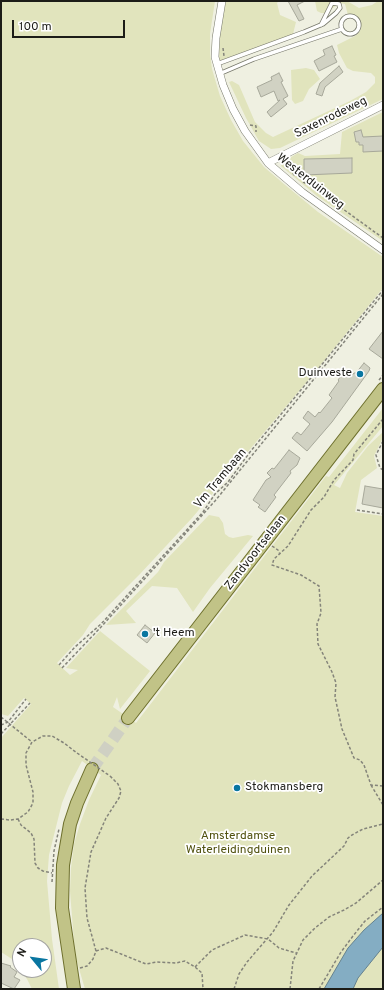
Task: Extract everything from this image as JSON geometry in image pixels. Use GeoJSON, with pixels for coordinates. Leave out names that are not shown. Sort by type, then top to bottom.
{"type":"FeatureCollection","features":[{"type":"Feature","properties":{"kind":"main road","name":"Zandvoortselaan"},"geometry":{"type":"LineString","coordinates":[[128,718],[383,389]]}},
{"type":"Feature","properties":{"kind":"main road"},"geometry":{"type":"LineString","coordinates":[[74,989],[62,908],[63,866],[70,824],[77,803],[92,769]]}},
{"type":"Feature","properties":{"kind":"street","name":"Westerduinweg"},"geometry":{"type":"LineString","coordinates":[[222,1],[216,38],[215,56],[221,63],[219,74],[233,109],[245,131],[268,163],[302,192],[383,250]]}},
{"type":"Feature","properties":{"kind":"street","name":"Saxenrodeweg"},"geometry":{"type":"LineString","coordinates":[[268,163],[383,105]]}},
{"type":"Feature","properties":{"kind":"lane"},"geometry":{"type":"LineString","coordinates":[[221,63],[321,25],[331,19],[340,8],[339,4],[332,3],[321,25]]}},
{"type":"Feature","properties":{"kind":"lane"},"geometry":{"type":"LineString","coordinates":[[346,17],[354,18],[358,22],[358,28],[352,34],[346,33],[342,29],[341,23],[346,17]]}},
{"type":"Feature","properties":{"kind":"lane"},"geometry":{"type":"LineString","coordinates":[[219,74],[261,57],[342,29]]}},
{"type":"Feature","properties":{"kind":"path"},"geometry":{"type":"LineString","coordinates":[[221,63],[223,43]]}},
{"type":"Feature","properties":{"kind":"path"},"geometry":{"type":"LineString","coordinates":[[247,124],[256,126],[255,137]]}},
{"type":"Feature","properties":{"kind":"path"},"geometry":{"type":"LineString","coordinates":[[277,158],[290,166],[290,170],[297,177]]}},
{"type":"Feature","properties":{"kind":"path"},"geometry":{"type":"LineString","coordinates":[[301,181],[314,188],[383,238]]}},
{"type":"Feature","properties":{"kind":"path"},"geometry":{"type":"LineString","coordinates":[[59,665],[75,647],[101,624],[203,512],[215,494],[228,482],[250,452],[383,290]]}},
{"type":"Feature","properties":{"kind":"path","name":"Vm Trambaan"},"geometry":{"type":"LineString","coordinates":[[62,668],[210,506],[383,294]]}},
{"type":"Feature","properties":{"kind":"path"},"geometry":{"type":"LineString","coordinates":[[383,419],[354,454],[353,460],[334,480],[324,496],[311,510],[288,546],[273,560],[272,565],[302,575],[319,586],[321,613],[317,624],[318,644],[336,683],[335,697],[342,729],[354,758],[360,760],[364,765],[371,785],[383,805]]}},
{"type":"Feature","properties":{"kind":"path"},"geometry":{"type":"LineString","coordinates":[[383,441],[376,456],[380,468],[383,470]]}},
{"type":"Feature","properties":{"kind":"path"},"geometry":{"type":"LineString","coordinates":[[357,510],[383,514]]}},
{"type":"Feature","properties":{"kind":"path"},"geometry":{"type":"LineString","coordinates":[[271,545],[278,550],[280,554]]}},
{"type":"Feature","properties":{"kind":"path"},"geometry":{"type":"LineString","coordinates":[[1,725],[8,722],[26,699]]}},
{"type":"Feature","properties":{"kind":"path"},"geometry":{"type":"LineString","coordinates":[[1,734],[30,703]]}},
{"type":"Feature","properties":{"kind":"path"},"geometry":{"type":"LineString","coordinates":[[2,718],[32,742]]}},
{"type":"Feature","properties":{"kind":"path"},"geometry":{"type":"LineString","coordinates":[[1,819],[18,819],[28,812],[33,803],[26,765],[26,753],[32,742],[43,736],[52,736],[64,743],[110,776],[118,784],[121,791],[119,798],[106,818],[91,852],[85,888],[87,918],[96,951],[93,959],[87,966],[79,968],[78,962]]}},
{"type":"Feature","properties":{"kind":"path"},"geometry":{"type":"LineString","coordinates":[[371,785],[383,786]]}},
{"type":"Feature","properties":{"kind":"path"},"geometry":{"type":"LineString","coordinates":[[18,819],[21,826],[31,833],[34,839],[35,863],[38,868],[52,873]]}},
{"type":"Feature","properties":{"kind":"path"},"geometry":{"type":"LineString","coordinates":[[234,989],[239,974],[247,962],[268,940],[289,906],[312,876],[344,846],[348,838],[363,829],[383,824]]}},
{"type":"Feature","properties":{"kind":"path"},"geometry":{"type":"LineString","coordinates":[[290,989],[293,961],[303,940],[329,917],[356,903],[383,880]]}},
{"type":"Feature","properties":{"kind":"path"},"geometry":{"type":"LineString","coordinates":[[319,989],[341,952],[353,936],[365,921],[383,907]]}},
{"type":"Feature","properties":{"kind":"path"},"geometry":{"type":"LineString","coordinates":[[195,967],[212,950],[245,934],[268,940],[279,948],[296,953]]}},
{"type":"Feature","properties":{"kind":"path"},"geometry":{"type":"LineString","coordinates":[[96,951],[106,948],[146,964],[157,962],[176,963],[185,961],[202,973],[203,989]]}},
{"type":"Feature","properties":{"kind":"green space","name":"Amsterdamse Waterleidingduinen"},"geometry":{"type":"Polygon","coordinates":[[[1,1],[215,1],[210,34],[212,69],[220,96],[243,141],[264,167],[284,184],[318,212],[383,257],[383,288],[310,378],[192,518],[140,574],[90,624],[83,635],[57,663],[70,675],[78,670],[66,668],[100,631],[150,671],[120,709],[117,697],[113,707],[136,723],[326,476],[329,477],[383,408],[383,426],[334,485],[340,488],[347,473],[368,446],[383,432],[383,438],[374,456],[377,468],[361,480],[355,512],[383,516],[383,989],[85,989],[75,955],[70,891],[71,868],[74,844],[80,824],[101,775],[82,761],[62,803],[49,855],[47,881],[52,938],[12,938],[12,959],[1,952],[1,738],[31,704],[24,698],[8,716],[1,714],[1,1]]]}},
{"type":"Feature","properties":{"kind":"green space"},"geometry":{"type":"Polygon","coordinates":[[[226,1],[279,1],[277,3],[280,15],[296,22],[293,34],[290,37],[221,62],[219,61],[220,29],[226,1]]]}},
{"type":"Feature","properties":{"kind":"green space"},"geometry":{"type":"Polygon","coordinates":[[[315,1],[347,1],[359,8],[372,5],[378,1],[383,1],[383,99],[280,148],[271,149],[259,141],[229,82],[232,81],[239,85],[255,122],[266,133],[273,137],[350,101],[366,92],[375,83],[375,77],[371,73],[353,71],[347,68],[339,53],[337,45],[355,36],[360,31],[361,27],[359,22],[355,17],[348,15],[345,4],[340,3],[325,13],[321,13],[317,11],[315,1]]]}},
{"type":"Feature","properties":{"kind":"green space"},"geometry":{"type":"Polygon","coordinates":[[[306,68],[314,70],[320,79],[309,89],[303,101],[295,104],[292,100],[291,70],[306,68]]]}},
{"type":"Feature","properties":{"kind":"green space"},"geometry":{"type":"Polygon","coordinates":[[[383,112],[383,241],[317,196],[281,166],[283,162],[298,153],[305,156],[340,154],[342,132],[383,112]]]}},
{"type":"Feature","properties":{"kind":"green space"},"geometry":{"type":"Polygon","coordinates":[[[209,515],[219,517],[223,523],[225,534],[229,537],[233,538],[248,535],[253,536],[210,588],[193,612],[177,588],[152,586],[126,611],[136,623],[106,625],[158,572],[164,562],[209,515]]]}},
{"type":"Feature","properties":{"kind":"green space"},"geometry":{"type":"Polygon","coordinates":[[[52,939],[59,989],[32,989],[26,978],[52,978],[52,939]]]}},
{"type":"Feature","properties":{"kind":"water"},"geometry":{"type":"Polygon","coordinates":[[[383,913],[383,947],[358,978],[353,989],[324,989],[348,948],[364,930],[383,913]]]}},
{"type":"Feature","properties":{"kind":"building"},"geometry":{"type":"Polygon","coordinates":[[[288,1],[305,1],[297,5],[304,19],[299,21],[288,1]]]}},
{"type":"Feature","properties":{"kind":"building"},"geometry":{"type":"Polygon","coordinates":[[[332,46],[337,62],[319,71],[314,61],[325,55],[323,50],[332,46]]]}},
{"type":"Feature","properties":{"kind":"building"},"geometry":{"type":"Polygon","coordinates":[[[339,66],[343,72],[325,87],[322,96],[316,94],[320,83],[339,66]]]}},
{"type":"Feature","properties":{"kind":"building"},"geometry":{"type":"Polygon","coordinates":[[[279,73],[283,81],[281,82],[288,96],[283,99],[287,104],[271,117],[267,112],[280,100],[278,101],[274,91],[261,97],[257,87],[272,80],[271,77],[279,73]]]}},
{"type":"Feature","properties":{"kind":"building"},"geometry":{"type":"Polygon","coordinates":[[[361,130],[363,137],[383,136],[383,151],[363,152],[363,145],[359,145],[359,142],[356,142],[354,132],[361,130]]]}},
{"type":"Feature","properties":{"kind":"building"},"geometry":{"type":"Polygon","coordinates":[[[352,158],[352,173],[304,175],[304,159],[352,158]]]}},
{"type":"Feature","properties":{"kind":"building"},"geometry":{"type":"Polygon","coordinates":[[[383,331],[383,359],[369,349],[383,331]]]}},
{"type":"Feature","properties":{"kind":"building"},"geometry":{"type":"Polygon","coordinates":[[[364,363],[370,368],[369,371],[332,422],[307,451],[292,438],[297,432],[301,435],[310,424],[303,418],[308,411],[315,417],[319,412],[320,413],[332,398],[329,395],[343,373],[350,378],[364,363]]]}},
{"type":"Feature","properties":{"kind":"building"},"geometry":{"type":"Polygon","coordinates":[[[289,450],[300,458],[297,465],[290,471],[291,473],[274,495],[276,497],[265,512],[258,507],[260,505],[253,500],[266,480],[271,477],[267,473],[272,468],[274,469],[289,450]]]}},
{"type":"Feature","properties":{"kind":"building"},"geometry":{"type":"Polygon","coordinates":[[[365,486],[383,489],[383,508],[362,504],[365,486]]]}},
{"type":"Feature","properties":{"kind":"building","name":"'t Heem"},"geometry":{"type":"Polygon","coordinates":[[[145,625],[155,633],[147,643],[137,635],[145,625]]]}},
{"type":"Feature","properties":{"kind":"building"},"geometry":{"type":"Polygon","coordinates":[[[1,963],[11,966],[12,978],[20,980],[14,989],[1,983],[1,963]]]}},
{"type":"Feature","properties":{"kind":"tunnel"},"geometry":{"type":"LineString","coordinates":[[92,769],[128,718]]}},
{"type":"Feature","properties":{"kind":"place","name":"Duinveste"},"geometry":{"type":"Point","coordinates":[360,374]}},
{"type":"Feature","properties":{"kind":"place","name":"'t Heem"},"geometry":{"type":"Point","coordinates":[145,634]}},
{"type":"Feature","properties":{"kind":"place","name":"Stokmansberg"},"geometry":{"type":"Point","coordinates":[237,788]}}]}
